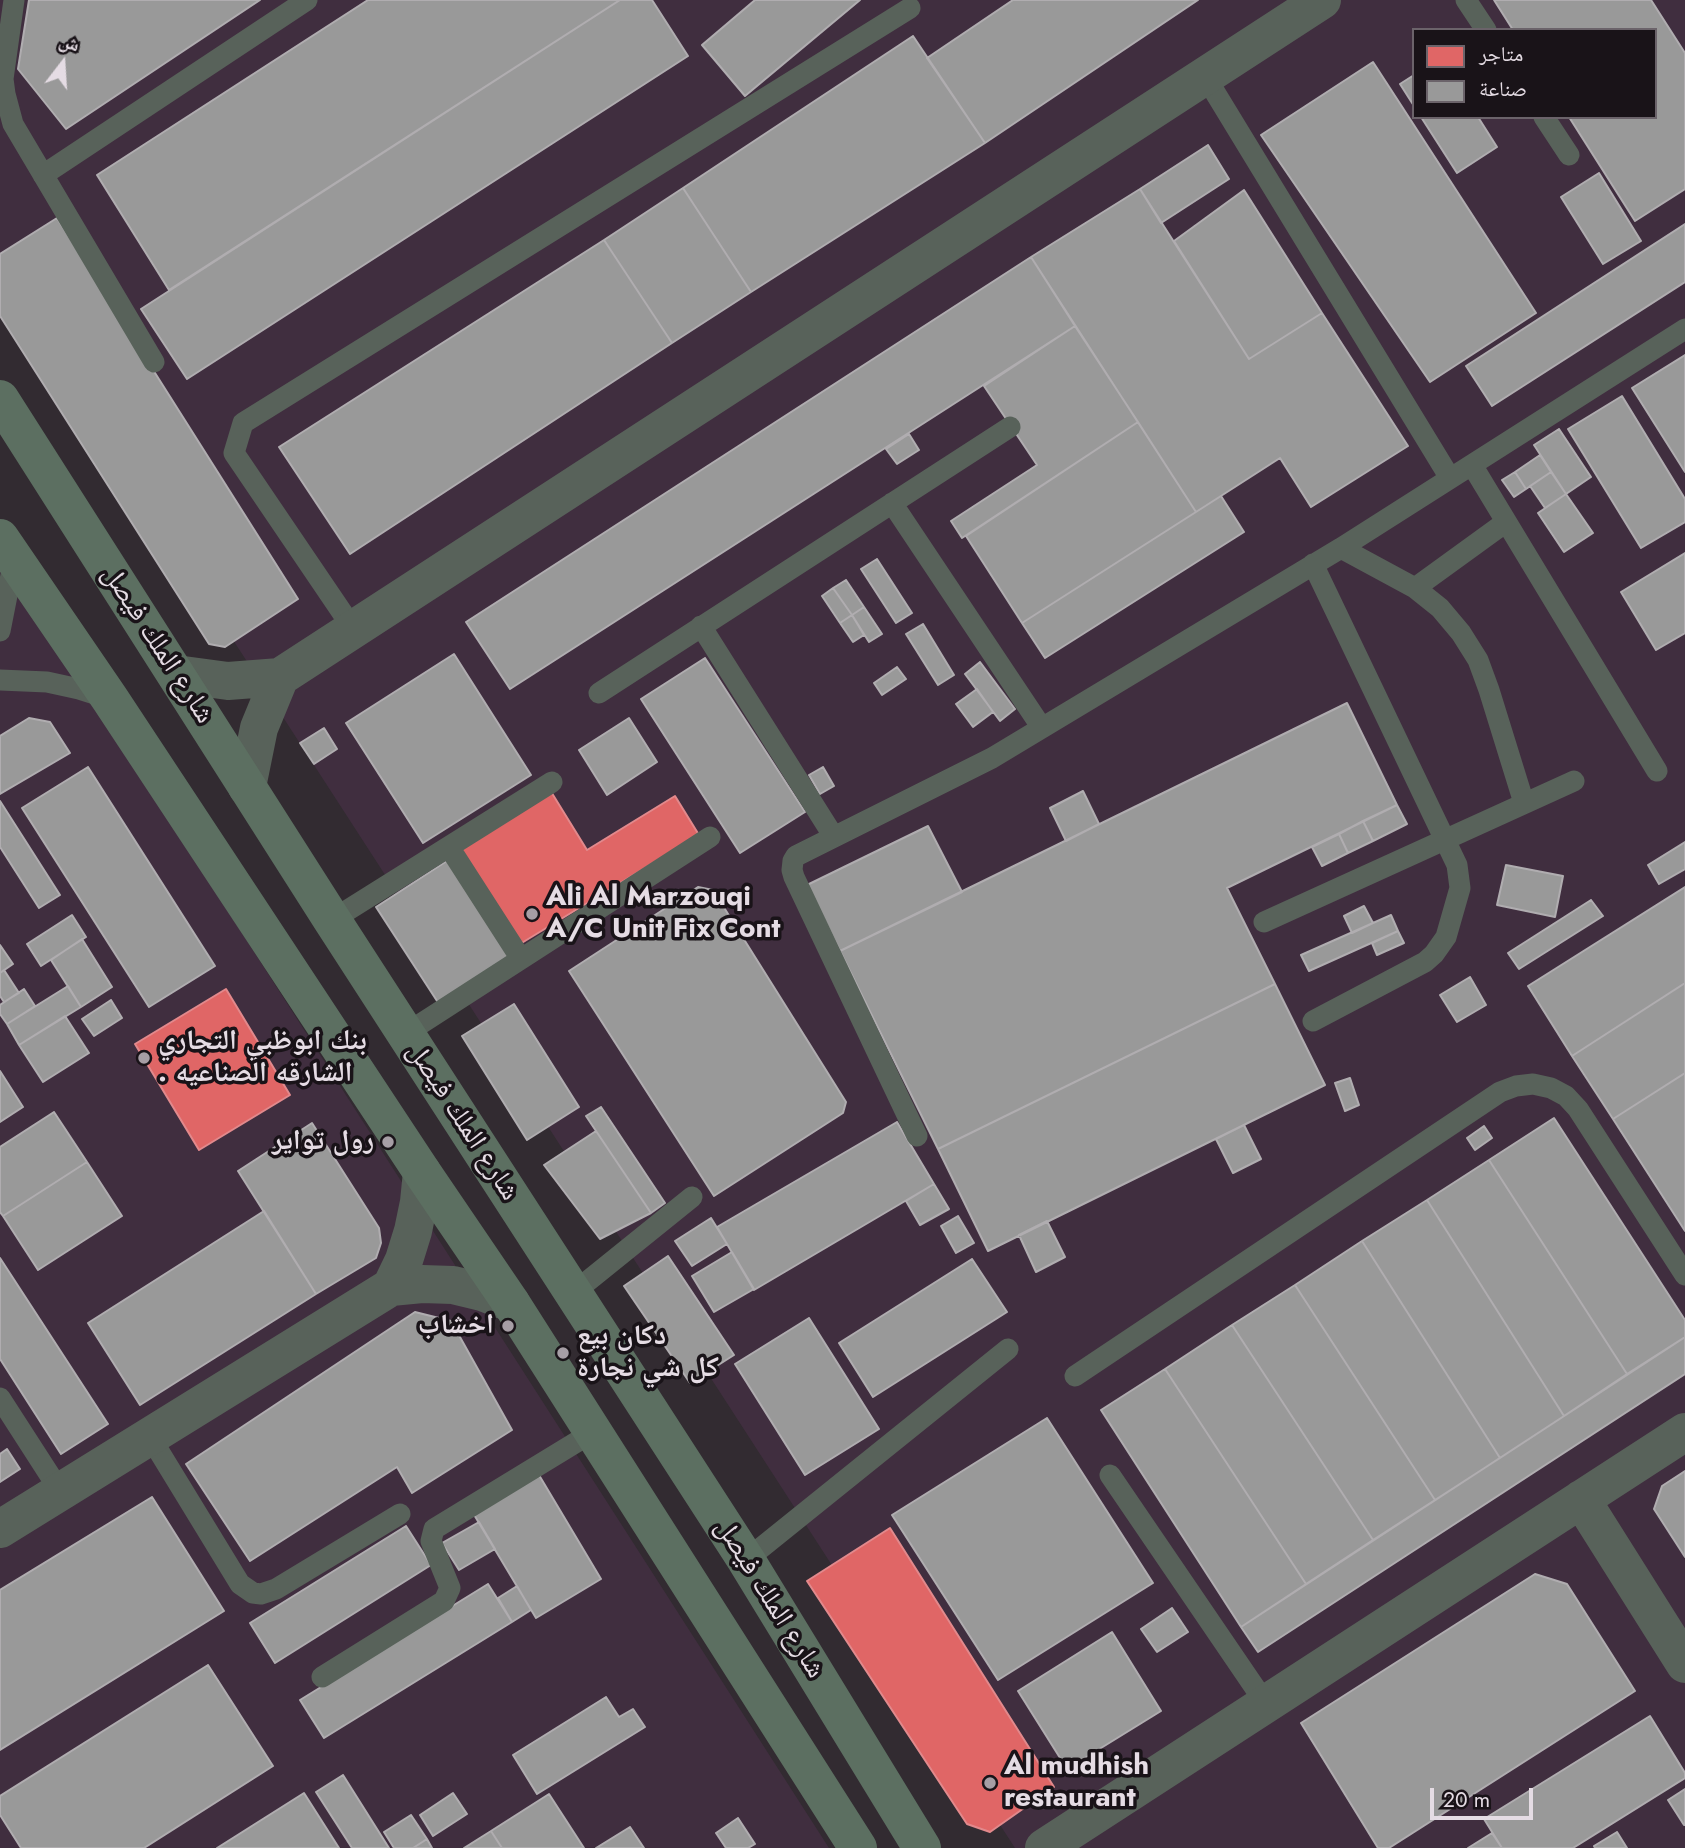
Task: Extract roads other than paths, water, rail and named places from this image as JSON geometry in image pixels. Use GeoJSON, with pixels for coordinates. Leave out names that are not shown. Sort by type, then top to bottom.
{"type":"FeatureCollection","features":[{"type":"Feature","properties":{"kind":"main road","name":"شارع الملك فيصل"},"geometry":{"type":"LineString","coordinates":[[0,399],[405,1034],[746,1560],[922,1848]]}},
{"type":"Feature","properties":{"kind":"main road","name":"شارع الملك فيصل"},"geometry":{"type":"LineString","coordinates":[[7,549],[110,699],[511,1303],[858,1848]]}},
{"type":"Feature","properties":{"kind":"street"},"geometry":{"type":"LineString","coordinates":[[176,674],[228,681],[280,677],[1322,0]]}},
{"type":"Feature","properties":{"kind":"street"},"geometry":{"type":"LineString","coordinates":[[247,787],[259,727],[280,677]]}},
{"type":"Feature","properties":{"kind":"street"},"geometry":{"type":"LineString","coordinates":[[391,1287],[404,1260],[413,1231],[422,1172]]}},
{"type":"Feature","properties":{"kind":"street"},"geometry":{"type":"LineString","coordinates":[[0,1529],[391,1287],[453,1285],[511,1303]]}},
{"type":"Feature","properties":{"kind":"street"},"geometry":{"type":"LineString","coordinates":[[1044,1848],[1685,1432]]}},
{"type":"Feature","properties":{"kind":"street"},"geometry":{"type":"LineString","coordinates":[[1581,1499],[1685,1664]]}},
{"type":"Feature","properties":{"kind":"lane"},"geometry":{"type":"LineString","coordinates":[[15,0],[4,64],[5,94],[13,124],[153,362]]}},
{"type":"Feature","properties":{"kind":"lane"},"geometry":{"type":"LineString","coordinates":[[43,175],[307,0]]}},
{"type":"Feature","properties":{"kind":"lane"},"geometry":{"type":"LineString","coordinates":[[1466,0],[1485,28]]}},
{"type":"Feature","properties":{"kind":"lane"},"geometry":{"type":"LineString","coordinates":[[354,630],[234,453],[243,423],[909,8]]}},
{"type":"Feature","properties":{"kind":"lane"},"geometry":{"type":"LineString","coordinates":[[1205,76],[1450,478]]}},
{"type":"Feature","properties":{"kind":"lane"},"geometry":{"type":"LineString","coordinates":[[1545,119],[1569,155]]}},
{"type":"Feature","properties":{"kind":"lane"},"geometry":{"type":"LineString","coordinates":[[917,1136],[792,870],[796,856],[992,758],[1340,548],[1685,329]]}},
{"type":"Feature","properties":{"kind":"lane"},"geometry":{"type":"LineString","coordinates":[[599,693],[1010,427]]}},
{"type":"Feature","properties":{"kind":"lane"},"geometry":{"type":"LineString","coordinates":[[1472,465],[1657,771]]}},
{"type":"Feature","properties":{"kind":"lane"},"geometry":{"type":"LineString","coordinates":[[892,503],[1042,728]]}},
{"type":"Feature","properties":{"kind":"lane"},"geometry":{"type":"LineString","coordinates":[[1415,588],[1506,522]]}},
{"type":"Feature","properties":{"kind":"lane"},"geometry":{"type":"LineString","coordinates":[[1340,548],[1415,588],[1440,608],[1461,633],[1478,660],[1524,803]]}},
{"type":"Feature","properties":{"kind":"lane"},"geometry":{"type":"LineString","coordinates":[[0,631],[7,549]]}},
{"type":"Feature","properties":{"kind":"lane"},"geometry":{"type":"LineString","coordinates":[[1313,564],[1457,865],[1460,888],[1446,937],[1425,961],[1313,1021]]}},
{"type":"Feature","properties":{"kind":"lane"},"geometry":{"type":"LineString","coordinates":[[701,626],[834,837]]}},
{"type":"Feature","properties":{"kind":"lane"},"geometry":{"type":"LineString","coordinates":[[0,680],[47,682],[110,699]]}},
{"type":"Feature","properties":{"kind":"lane"},"geometry":{"type":"LineString","coordinates":[[1264,922],[1574,781]]}},
{"type":"Feature","properties":{"kind":"lane"},"geometry":{"type":"LineString","coordinates":[[332,920],[552,782]]}},
{"type":"Feature","properties":{"kind":"lane"},"geometry":{"type":"LineString","coordinates":[[405,1034],[710,837]]}},
{"type":"Feature","properties":{"kind":"lane"},"geometry":{"type":"LineString","coordinates":[[449,847],[521,959]]}},
{"type":"Feature","properties":{"kind":"lane"},"geometry":{"type":"LineString","coordinates":[[1075,1376],[1488,1100],[1516,1086],[1533,1084],[1551,1088],[1566,1096],[1578,1109],[1685,1275]]}},
{"type":"Feature","properties":{"kind":"lane"},"geometry":{"type":"LineString","coordinates":[[573,1293],[692,1197]]}},
{"type":"Feature","properties":{"kind":"lane"},"geometry":{"type":"LineString","coordinates":[[746,1560],[1008,1349]]}},
{"type":"Feature","properties":{"kind":"lane"},"geometry":{"type":"LineString","coordinates":[[0,1398],[60,1491]]}},
{"type":"Feature","properties":{"kind":"lane"},"geometry":{"type":"LineString","coordinates":[[322,1677],[444,1601],[450,1588],[430,1541],[434,1529],[593,1432]]}},
{"type":"Feature","properties":{"kind":"lane"},"geometry":{"type":"LineString","coordinates":[[149,1435],[240,1584],[253,1593],[261,1594],[276,1589],[400,1514]]}},
{"type":"Feature","properties":{"kind":"lane"},"geometry":{"type":"LineString","coordinates":[[1110,1475],[1266,1704]]}},
{"type":"Feature","properties":{"kind":"place","name":"Ali Al Marzouqi A/C Unit Fix Cont"},"geometry":{"type":"Point","coordinates":[532,914]}},
{"type":"Feature","properties":{"kind":"place","name":"بنك ابوظبي التجاري . الشارقه الصناعيه"},"geometry":{"type":"Point","coordinates":[144,1058]}},
{"type":"Feature","properties":{"kind":"place","name":"رول تواير"},"geometry":{"type":"Point","coordinates":[388,1142]}},
{"type":"Feature","properties":{"kind":"place","name":"اخشاب"},"geometry":{"type":"Point","coordinates":[508,1326]}},
{"type":"Feature","properties":{"kind":"place","name":"دكان بيع كل شي نجارة"},"geometry":{"type":"Point","coordinates":[563,1353]}},
{"type":"Feature","properties":{"kind":"place","name":"Al mudhish restaurant"},"geometry":{"type":"Point","coordinates":[990,1783]}}]}
